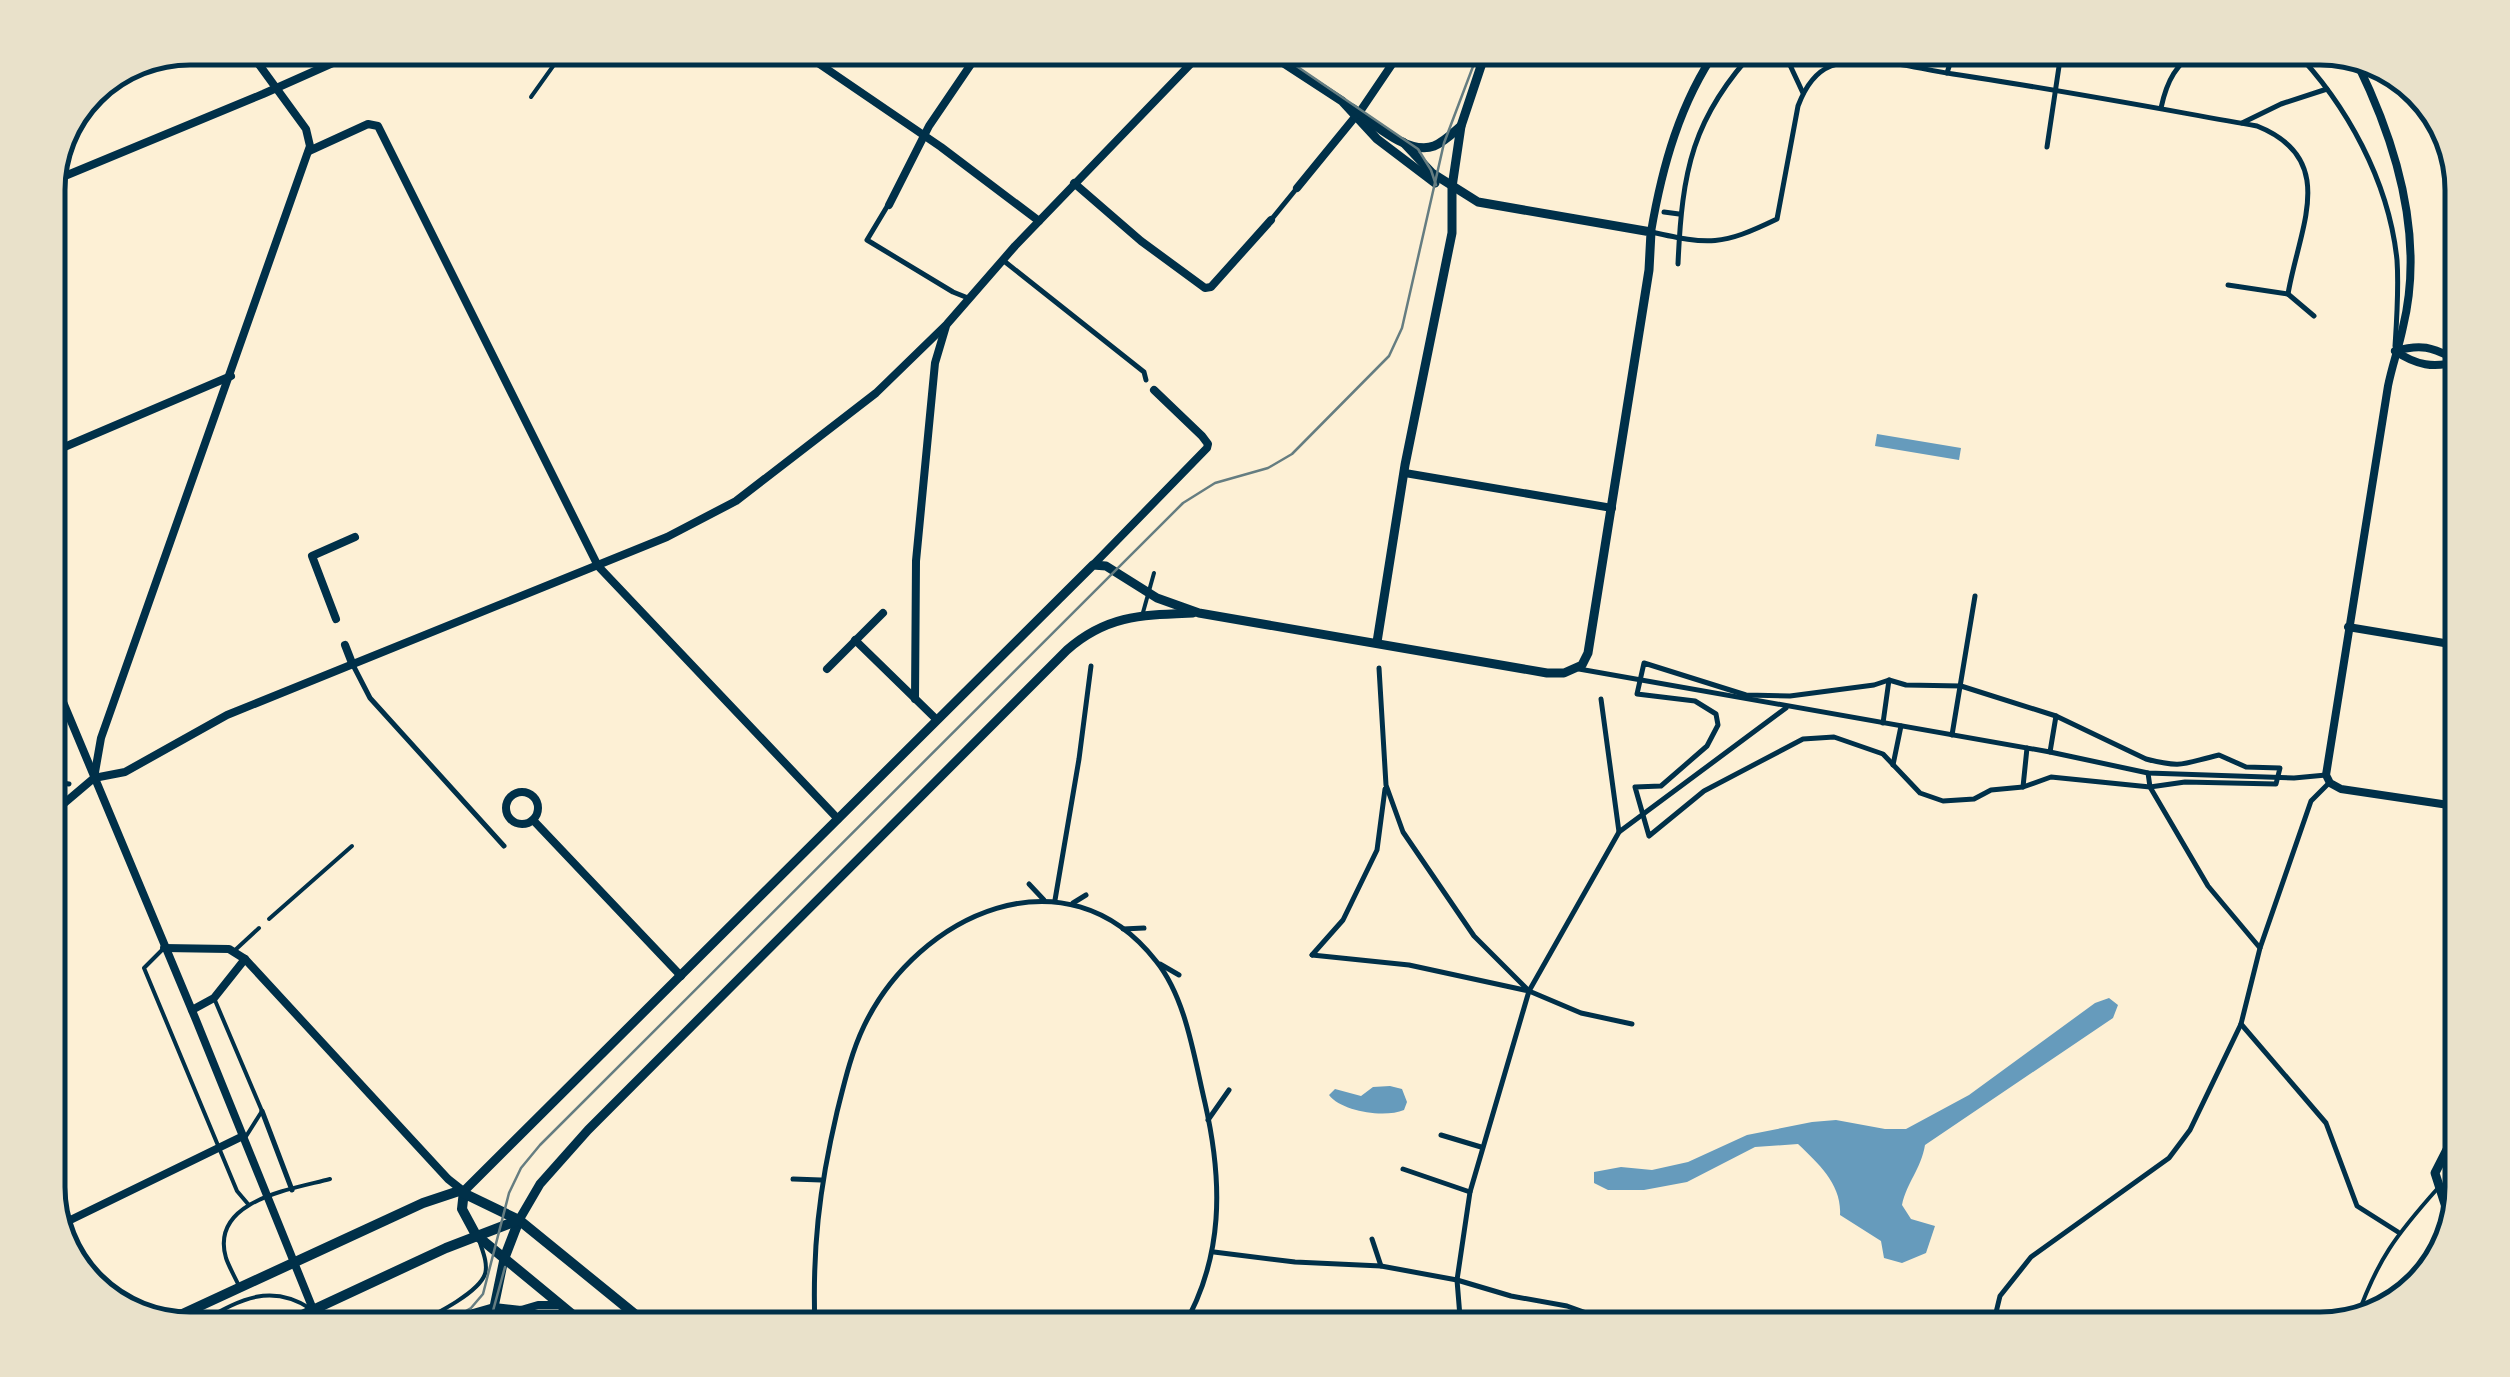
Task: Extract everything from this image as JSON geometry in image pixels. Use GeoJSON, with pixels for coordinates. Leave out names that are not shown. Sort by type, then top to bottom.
{"type":"FeatureCollection","features":[{"type":"Feature","properties":{"kind":"main road"},"geometry":{"type":"LineString","coordinates":[[464,1191],[462,1209],[476,1236],[568,1312]]}},
{"type":"Feature","properties":{"kind":"main road"},"geometry":{"type":"LineString","coordinates":[[187,1312],[423,1203],[464,1191],[519,1220],[633,1312]]}},
{"type":"Feature","properties":{"kind":"main road"},"geometry":{"type":"LineString","coordinates":[[309,1312],[519,1220]]}},
{"type":"Feature","properties":{"kind":"main road"},"geometry":{"type":"LineString","coordinates":[[504,1259],[519,1220]]}},
{"type":"Feature","properties":{"kind":"street"},"geometry":{"type":"LineString","coordinates":[[94,778],[102,738],[309,151],[306,130],[259,65]]}},
{"type":"Feature","properties":{"kind":"street"},"geometry":{"type":"LineString","coordinates":[[66,175],[328,65]]}},
{"type":"Feature","properties":{"kind":"street"},"geometry":{"type":"LineString","coordinates":[[818,65],[1039,221]]}},
{"type":"Feature","properties":{"kind":"street"},"geometry":{"type":"LineString","coordinates":[[968,298],[867,240],[924,136],[971,65]]}},
{"type":"Feature","properties":{"kind":"street"},"geometry":{"type":"LineString","coordinates":[[65,803],[94,778],[125,772],[227,715],[598,566],[736,502],[876,393],[1190,65]]}},
{"type":"Feature","properties":{"kind":"street"},"geometry":{"type":"LineString","coordinates":[[1287,65],[1342,101],[1406,164],[1452,188]]}},
{"type":"Feature","properties":{"kind":"street"},"geometry":{"type":"LineString","coordinates":[[1074,184],[1199,284],[1210,287],[1357,115],[1391,65]]}},
{"type":"Feature","properties":{"kind":"street"},"geometry":{"type":"LineString","coordinates":[[1378,642],[1404,473],[1452,234],[1452,188],[1461,126],[1481,65]]}},
{"type":"Feature","properties":{"kind":"street"},"geometry":{"type":"LineString","coordinates":[[1579,667],[1588,653],[1612,508],[1649,270],[1650,232],[1680,119],[1709,65]]}},
{"type":"Feature","properties":{"kind":"street"},"geometry":{"type":"LineString","coordinates":[[1678,264],[1679,214],[1696,140],[1723,88],[1743,65]]}},
{"type":"Feature","properties":{"kind":"street"},"geometry":{"type":"LineString","coordinates":[[1789,65],[1802,94]]}},
{"type":"Feature","properties":{"kind":"street"},"geometry":{"type":"LineString","coordinates":[[1403,142],[1428,169],[1478,202],[1707,243],[1724,241],[1777,219],[1802,94],[1817,74],[1839,65]]}},
{"type":"Feature","properties":{"kind":"street"},"geometry":{"type":"LineString","coordinates":[[1895,65],[2161,108],[2273,132],[2298,155],[2310,187],[2288,294]]}},
{"type":"Feature","properties":{"kind":"street"},"geometry":{"type":"LineString","coordinates":[[1947,74],[1950,65]]}},
{"type":"Feature","properties":{"kind":"street"},"geometry":{"type":"LineString","coordinates":[[2047,147],[2059,65]]}},
{"type":"Feature","properties":{"kind":"street"},"geometry":{"type":"LineString","coordinates":[[2161,108],[2170,76],[2182,65]]}},
{"type":"Feature","properties":{"kind":"street"},"geometry":{"type":"LineString","coordinates":[[2307,65],[2352,127],[2372,167],[2387,212],[2396,258],[2395,351]]}},
{"type":"Feature","properties":{"kind":"street"},"geometry":{"type":"LineString","coordinates":[[1996,1312],[2000,1296],[2031,1258],[2153,1170],[2180,1145],[2242,1024],[2260,948],[2311,801],[2328,779],[2348,628],[2395,351],[2403,327],[2410,260],[2404,196],[2394,149],[2361,72]]}},
{"type":"Feature","properties":{"kind":"street"},"geometry":{"type":"LineString","coordinates":[[2241,123],[2327,89]]}},
{"type":"Feature","properties":{"kind":"street"},"geometry":{"type":"LineString","coordinates":[[1357,115],[1420,149],[1432,147],[1461,126]]}},
{"type":"Feature","properties":{"kind":"street"},"geometry":{"type":"LineString","coordinates":[[309,151],[368,124],[378,126],[598,566],[838,819]]}},
{"type":"Feature","properties":{"kind":"street"},"geometry":{"type":"LineString","coordinates":[[1664,212],[1679,214]]}},
{"type":"Feature","properties":{"kind":"street"},"geometry":{"type":"LineString","coordinates":[[1003,260],[1144,372],[1146,380]]}},
{"type":"Feature","properties":{"kind":"street"},"geometry":{"type":"LineString","coordinates":[[2228,284],[2288,294],[2314,316]]}},
{"type":"Feature","properties":{"kind":"street"},"geometry":{"type":"LineString","coordinates":[[915,699],[916,561],[932,387],[946,324]]}},
{"type":"Feature","properties":{"kind":"street"},"geometry":{"type":"LineString","coordinates":[[2395,351],[2414,346],[2445,352]]}},
{"type":"Feature","properties":{"kind":"street"},"geometry":{"type":"LineString","coordinates":[[2395,351],[2412,363],[2445,366]]}},
{"type":"Feature","properties":{"kind":"street"},"geometry":{"type":"LineString","coordinates":[[65,447],[231,376]]}},
{"type":"Feature","properties":{"kind":"street"},"geometry":{"type":"LineString","coordinates":[[164,948],[233,952],[245,959],[448,1179],[464,1191],[1201,456],[1208,444],[1154,390]]}},
{"type":"Feature","properties":{"kind":"street"},"geometry":{"type":"LineString","coordinates":[[1404,473],[1612,508]]}},
{"type":"Feature","properties":{"kind":"street"},"geometry":{"type":"LineString","coordinates":[[336,619],[312,556],[355,537]]}},
{"type":"Feature","properties":{"kind":"street"},"geometry":{"type":"LineString","coordinates":[[1093,565],[1106,566],[1148,594],[1199,613],[1546,673],[1579,667],[2148,773],[2328,779],[2341,789],[2445,805]]}},
{"type":"Feature","properties":{"kind":"street"},"geometry":{"type":"LineString","coordinates":[[1952,735],[1975,596]]}},
{"type":"Feature","properties":{"kind":"street"},"geometry":{"type":"LineString","coordinates":[[827,669],[883,613]]}},
{"type":"Feature","properties":{"kind":"street"},"geometry":{"type":"LineString","coordinates":[[519,1220],[540,1184],[576,1144],[1067,650],[1103,624],[1142,616],[1199,613]]}},
{"type":"Feature","properties":{"kind":"street"},"geometry":{"type":"LineString","coordinates":[[2348,628],[2445,643]]}},
{"type":"Feature","properties":{"kind":"street"},"geometry":{"type":"LineString","coordinates":[[856,640],[936,719]]}},
{"type":"Feature","properties":{"kind":"street"},"geometry":{"type":"LineString","coordinates":[[346,645],[370,698],[504,846]]}},
{"type":"Feature","properties":{"kind":"street"},"geometry":{"type":"LineString","coordinates":[[1644,663],[1746,696],[1790,696],[1889,680],[1962,686],[2056,716],[2161,764],[2194,764],[2219,756],[2246,767],[2280,768],[2276,784],[2185,782],[2150,786],[2051,777],[2023,787],[1991,790],[1974,799],[1944,801],[1920,793],[1883,754],[1834,737],[1803,739],[1704,792],[1649,836],[1635,787],[1661,786],[1707,746],[1718,726],[1716,714],[1695,701],[1638,694],[1644,663]]}},
{"type":"Feature","properties":{"kind":"street"},"geometry":{"type":"LineString","coordinates":[[1055,900],[1091,666]]}},
{"type":"Feature","properties":{"kind":"street"},"geometry":{"type":"LineString","coordinates":[[1379,668],[1386,784],[1377,850],[1343,920],[1312,955],[1409,965],[1529,991],[1581,1013],[1632,1024]]}},
{"type":"Feature","properties":{"kind":"street"},"geometry":{"type":"LineString","coordinates":[[1883,723],[1889,680]]}},
{"type":"Feature","properties":{"kind":"street"},"geometry":{"type":"LineString","coordinates":[[1600,699],[1618,832]]}},
{"type":"Feature","properties":{"kind":"street"},"geometry":{"type":"LineString","coordinates":[[1460,1312],[1457,1280],[1470,1192],[1529,991],[1618,832],[1788,706]]}},
{"type":"Feature","properties":{"kind":"street"},"geometry":{"type":"LineString","coordinates":[[65,707],[313,1310]]}},
{"type":"Feature","properties":{"kind":"street"},"geometry":{"type":"LineString","coordinates":[[2050,752],[2056,716]]}},
{"type":"Feature","properties":{"kind":"street"},"geometry":{"type":"LineString","coordinates":[[1893,765],[1902,726]]}},
{"type":"Feature","properties":{"kind":"street"},"geometry":{"type":"LineString","coordinates":[[2023,787],[2028,748]]}},
{"type":"Feature","properties":{"kind":"street"},"geometry":{"type":"LineString","coordinates":[[2208,758],[2211,774]]}},
{"type":"Feature","properties":{"kind":"street"},"geometry":{"type":"LineString","coordinates":[[2148,773],[2150,786],[2208,886],[2260,948]]}},
{"type":"Feature","properties":{"kind":"street"},"geometry":{"type":"LineString","coordinates":[[65,783],[69,784]]}},
{"type":"Feature","properties":{"kind":"street"},"geometry":{"type":"LineString","coordinates":[[1386,784],[1403,832],[1474,936],[1529,991]]}},
{"type":"Feature","properties":{"kind":"street"},"geometry":{"type":"LineString","coordinates":[[520,793],[534,798],[538,810],[533,820],[523,824],[513,821],[506,809],[510,799],[520,793]]}},
{"type":"Feature","properties":{"kind":"street"},"geometry":{"type":"LineString","coordinates":[[533,820],[681,976]]}},
{"type":"Feature","properties":{"kind":"street"},"geometry":{"type":"LineString","coordinates":[[1029,884],[1044,900]]}},
{"type":"Feature","properties":{"kind":"street"},"geometry":{"type":"LineString","coordinates":[[1073,902],[1086,895]]}},
{"type":"Feature","properties":{"kind":"street"},"geometry":{"type":"LineString","coordinates":[[814,1312],[813,1269],[821,1180],[845,1080],[864,1025],[901,970],[935,938],[971,915],[1044,900],[1073,902],[1123,929],[1158,963],[1179,975]]}},
{"type":"Feature","properties":{"kind":"street"},"geometry":{"type":"LineString","coordinates":[[1123,929],[1144,928]]}},
{"type":"Feature","properties":{"kind":"street"},"geometry":{"type":"LineString","coordinates":[[192,1010],[214,998],[245,959]]}},
{"type":"Feature","properties":{"kind":"street"},"geometry":{"type":"LineString","coordinates":[[1158,963],[1177,1003],[1208,1120],[1219,1206],[1214,1252],[1191,1312]]}},
{"type":"Feature","properties":{"kind":"street"},"geometry":{"type":"LineString","coordinates":[[2242,1024],[2326,1123],[2357,1206],[2398,1232]]}},
{"type":"Feature","properties":{"kind":"street"},"geometry":{"type":"LineString","coordinates":[[1208,1120],[1229,1090]]}},
{"type":"Feature","properties":{"kind":"street"},"geometry":{"type":"LineString","coordinates":[[262,1111],[292,1190]]}},
{"type":"Feature","properties":{"kind":"street"},"geometry":{"type":"LineString","coordinates":[[1441,1135],[1482,1147]]}},
{"type":"Feature","properties":{"kind":"street"},"geometry":{"type":"LineString","coordinates":[[70,1220],[219,1146],[244,1138]]}},
{"type":"Feature","properties":{"kind":"street"},"geometry":{"type":"LineString","coordinates":[[2444,1203],[2436,1168],[2445,1151]]}},
{"type":"Feature","properties":{"kind":"street"},"geometry":{"type":"LineString","coordinates":[[1404,1169],[1470,1192]]}},
{"type":"Feature","properties":{"kind":"street"},"geometry":{"type":"LineString","coordinates":[[793,1179],[821,1180]]}},
{"type":"Feature","properties":{"kind":"street"},"geometry":{"type":"LineString","coordinates":[[1372,1239],[1382,1266]]}},
{"type":"Feature","properties":{"kind":"street"},"geometry":{"type":"LineString","coordinates":[[1214,1252],[1295,1262],[1382,1266],[1457,1280],[1583,1312]]}},
{"type":"Feature","properties":{"kind":"street"},"geometry":{"type":"LineString","coordinates":[[492,1312],[504,1259]]}},
{"type":"Feature","properties":{"kind":"street"},"geometry":{"type":"LineString","coordinates":[[477,1312],[494,1307],[521,1310],[560,1305]]}},
{"type":"Feature","properties":{"kind":"lane"},"geometry":{"type":"LineString","coordinates":[[531,97],[554,65]]}},
{"type":"Feature","properties":{"kind":"lane"},"geometry":{"type":"LineString","coordinates":[[1142,616],[1154,573]]}},
{"type":"Feature","properties":{"kind":"lane"},"geometry":{"type":"LineString","coordinates":[[268,919],[352,846]]}},
{"type":"Feature","properties":{"kind":"lane"},"geometry":{"type":"LineString","coordinates":[[233,952],[259,928]]}},
{"type":"Feature","properties":{"kind":"lane"},"geometry":{"type":"LineString","coordinates":[[164,948],[144,968],[236,1190],[248,1204]]}},
{"type":"Feature","properties":{"kind":"lane"},"geometry":{"type":"LineString","coordinates":[[214,998],[262,1111],[244,1138]]}},
{"type":"Feature","properties":{"kind":"lane"},"geometry":{"type":"LineString","coordinates":[[239,1288],[226,1258],[225,1234],[229,1223],[248,1204],[330,1179]]}},
{"type":"Feature","properties":{"kind":"lane"},"geometry":{"type":"LineString","coordinates":[[2362,1304],[2373,1274],[2398,1232],[2438,1188]]}},
{"type":"Feature","properties":{"kind":"lane"},"geometry":{"type":"LineString","coordinates":[[437,1312],[463,1297],[484,1278],[484,1257],[476,1236]]}},
{"type":"Feature","properties":{"kind":"lane"},"geometry":{"type":"LineString","coordinates":[[222,1312],[257,1295],[283,1295],[313,1310]]}},
{"type":"Feature","properties":{"kind":"water"},"geometry":{"type":"Polygon","coordinates":[[[1877,434],[1961,448],[1959,460],[1875,446],[1877,434]]]}},
{"type":"Feature","properties":{"kind":"water"},"geometry":{"type":"Polygon","coordinates":[[[2109,998],[2118,1005],[2113,1018],[1925,1145],[1902,1205],[1911,1219],[1935,1226],[1926,1253],[1902,1263],[1884,1258],[1881,1241],[1840,1215],[1833,1185],[1798,1144],[1755,1147],[1687,1182],[1644,1190],[1608,1190],[1594,1183],[1594,1172],[1621,1167],[1652,1170],[1688,1162],[1747,1135],[1812,1122],[1836,1120],[1906,1129],[1969,1095],[2095,1003],[2109,998]]]}},
{"type":"Feature","properties":{"kind":"water"},"geometry":{"type":"Polygon","coordinates":[[[1373,1087],[1402,1089],[1407,1102],[1404,1110],[1364,1112],[1344,1106],[1329,1095],[1335,1089],[1361,1096],[1373,1087]]]}},
{"type":"Feature","properties":{"kind":"tram line"},"geometry":{"type":"LineString","coordinates":[[1295,65],[1418,149],[1436,185]]}},
{"type":"Feature","properties":{"kind":"tram line"},"geometry":{"type":"LineString","coordinates":[[464,1312],[483,1294],[509,1193],[521,1168],[540,1145],[1183,503],[1215,483],[1268,468],[1292,454],[1389,356],[1402,328],[1444,143],[1474,65]]}},
{"type":"Feature","properties":{"kind":"tram line"},"geometry":{"type":"LineString","coordinates":[[493,1312],[505,1267]]}}]}
